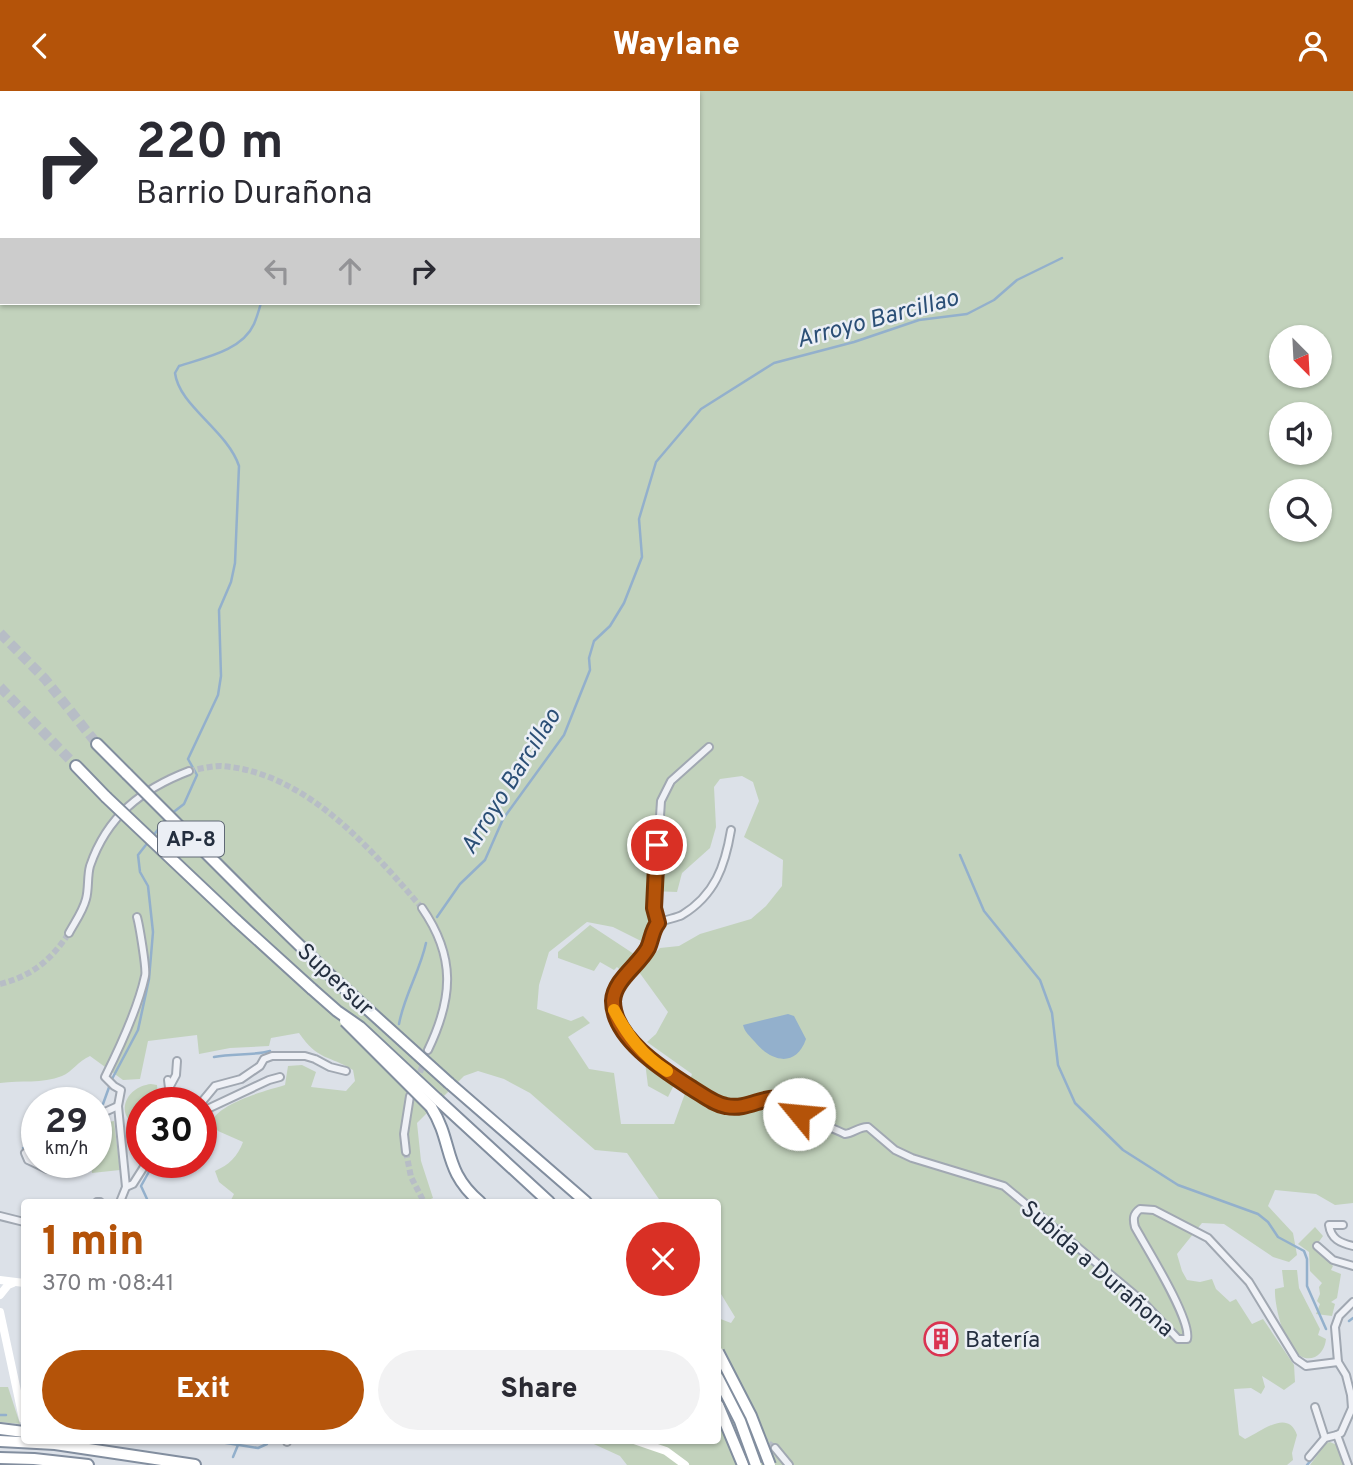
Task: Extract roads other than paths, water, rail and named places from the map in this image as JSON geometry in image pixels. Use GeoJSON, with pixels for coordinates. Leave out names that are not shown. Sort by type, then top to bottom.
{"type":"FeatureCollection","features":[{"type":"Feature","properties":{"kind":"highway","name":"Supersur"},"geometry":{"type":"LineString","coordinates":[[97,744],[332,978],[583,1199]]}},
{"type":"Feature","properties":{"kind":"highway","name":"Supersur"},"geometry":{"type":"LineString","coordinates":[[76,766],[236,920],[337,1011],[354,1032],[434,1103]]}},
{"type":"Feature","properties":{"kind":"highway","name":"AP-8"},"geometry":{"type":"LineString","coordinates":[[434,1103],[447,1152],[460,1182],[477,1199]]}},
{"type":"Feature","properties":{"kind":"highway","name":"AP-8"},"geometry":{"type":"LineString","coordinates":[[434,1103],[545,1199]]}},
{"type":"Feature","properties":{"kind":"highway"},"geometry":{"type":"LineString","coordinates":[[721,1358],[751,1416],[770,1465]]}},
{"type":"Feature","properties":{"kind":"highway"},"geometry":{"type":"LineString","coordinates":[[721,1384],[740,1422],[756,1465]]}},
{"type":"Feature","properties":{"kind":"highway"},"geometry":{"type":"LineString","coordinates":[[721,1412],[744,1465]]}},
{"type":"Feature","properties":{"kind":"highway"},"geometry":{"type":"LineString","coordinates":[[0,1429],[21,1432]]}},
{"type":"Feature","properties":{"kind":"highway"},"geometry":{"type":"LineString","coordinates":[[0,1441],[21,1442]]}},
{"type":"Feature","properties":{"kind":"highway"},"geometry":{"type":"LineString","coordinates":[[55,1444],[195,1465]]}},
{"type":"Feature","properties":{"kind":"highway"},"geometry":{"type":"LineString","coordinates":[[84,1444],[114,1451]]}},
{"type":"Feature","properties":{"kind":"highway"},"geometry":{"type":"LineString","coordinates":[[0,1458],[88,1465]]}},
{"type":"Feature","properties":{"kind":"street"},"geometry":{"type":"LineString","coordinates":[[709,747],[671,782],[660,801],[654,908],[658,923],[681,916],[709,890],[721,873],[727,857],[731,830]]}},
{"type":"Feature","properties":{"kind":"street"},"geometry":{"type":"LineString","coordinates":[[69,933],[86,902],[90,867],[117,819],[143,793],[189,771]]}},
{"type":"Feature","properties":{"kind":"street"},"geometry":{"type":"LineString","coordinates":[[422,908],[439,938],[448,974],[444,1015],[428,1050]]}},
{"type":"Feature","properties":{"kind":"street"},"geometry":{"type":"LineString","coordinates":[[121,1199],[126,1187],[118,1106],[121,1090],[105,1077],[128,1028],[145,977],[140,926],[136,917]]}},
{"type":"Feature","properties":{"kind":"street","name":"Subida a Durañona"},"geometry":{"type":"LineString","coordinates":[[658,923],[654,927],[648,947],[623,979],[613,997],[614,1010],[628,1037],[651,1061],[712,1101],[736,1107],[774,1097],[784,1099],[799,1114],[845,1134],[864,1126],[874,1131],[895,1150],[912,1158],[1004,1186],[1141,1300],[1178,1339],[1183,1340],[1187,1339],[1187,1328],[1133,1219],[1140,1209],[1146,1208],[1185,1224],[1208,1238],[1249,1282],[1296,1359],[1306,1366],[1338,1362]]}},
{"type":"Feature","properties":{"kind":"street"},"geometry":{"type":"LineString","coordinates":[[214,1087],[240,1079],[260,1066],[264,1059],[272,1056],[305,1056],[346,1071]]}},
{"type":"Feature","properties":{"kind":"street"},"geometry":{"type":"LineString","coordinates":[[170,1087],[176,1075],[177,1061]]}},
{"type":"Feature","properties":{"kind":"street"},"geometry":{"type":"LineString","coordinates":[[217,1104],[280,1077]]}},
{"type":"Feature","properties":{"kind":"street"},"geometry":{"type":"LineString","coordinates":[[168,1080],[169,1087]]}},
{"type":"Feature","properties":{"kind":"street"},"geometry":{"type":"LineString","coordinates":[[405,1151],[404,1134],[410,1096]]}},
{"type":"Feature","properties":{"kind":"street"},"geometry":{"type":"LineString","coordinates":[[112,1109],[118,1106]]}},
{"type":"Feature","properties":{"kind":"street"},"geometry":{"type":"LineString","coordinates":[[936,1173],[938,1164]]}},
{"type":"Feature","properties":{"kind":"street"},"geometry":{"type":"LineString","coordinates":[[126,1187],[133,1184],[137,1178]]}},
{"type":"Feature","properties":{"kind":"street"},"geometry":{"type":"LineString","coordinates":[[0,1216],[21,1221]]}},
{"type":"Feature","properties":{"kind":"street"},"geometry":{"type":"LineString","coordinates":[[1343,1225],[1329,1225],[1331,1233],[1339,1241],[1353,1246]]}},
{"type":"Feature","properties":{"kind":"street"},"geometry":{"type":"LineString","coordinates":[[1317,1246],[1333,1260],[1353,1266]]}},
{"type":"Feature","properties":{"kind":"street"},"geometry":{"type":"LineString","coordinates":[[0,1280],[20,1282]]}},
{"type":"Feature","properties":{"kind":"street"},"geometry":{"type":"LineString","coordinates":[[0,1296],[8,1285],[20,1282]]}},
{"type":"Feature","properties":{"kind":"street"},"geometry":{"type":"LineString","coordinates":[[1309,1457],[1325,1439],[1340,1433],[1352,1408],[1349,1384],[1338,1362],[1336,1320],[1353,1301]]}},
{"type":"Feature","properties":{"kind":"street"},"geometry":{"type":"LineString","coordinates":[[0,1312],[21,1399]]}},
{"type":"Feature","properties":{"kind":"street"},"geometry":{"type":"LineString","coordinates":[[1315,1407],[1325,1439]]}},
{"type":"Feature","properties":{"kind":"street"},"geometry":{"type":"LineString","coordinates":[[1337,1435],[1348,1465]]}},
{"type":"Feature","properties":{"kind":"street"},"geometry":{"type":"LineString","coordinates":[[646,1444],[666,1451],[685,1465]]}},
{"type":"Feature","properties":{"kind":"street"},"geometry":{"type":"LineString","coordinates":[[775,1448],[789,1465]]}},
{"type":"Feature","properties":{"kind":"water"},"geometry":{"type":"Polygon","coordinates":[[[788,1014],[794,1016],[806,1039],[802,1048],[790,1058],[783,1059],[768,1054],[743,1025],[788,1014]]]}},
{"type":"Feature","properties":{"kind":"waterway","name":"Arroyo Barcillao"},"geometry":{"type":"LineString","coordinates":[[437,917],[460,884],[485,860],[503,819],[564,735],[590,670],[589,658],[594,641],[610,626],[624,603],[642,557],[639,519],[656,462],[701,409],[774,363],[854,342],[919,320],[967,314],[994,300],[1017,280],[1062,258]]}},
{"type":"Feature","properties":{"kind":"waterway"},"geometry":{"type":"LineString","coordinates":[[171,814],[184,804],[197,775],[188,759],[218,695],[221,676],[219,610],[231,582],[235,563],[239,466],[224,441],[185,396],[175,373],[179,366],[221,352],[241,341],[254,324],[260,305]]}},
{"type":"Feature","properties":{"kind":"waterway"},"geometry":{"type":"LineString","coordinates":[[153,836],[166,819]]}},
{"type":"Feature","properties":{"kind":"waterway"},"geometry":{"type":"LineString","coordinates":[[109,1087],[138,1030],[149,979],[153,932],[148,886],[140,872],[138,855],[149,841]]}},
{"type":"Feature","properties":{"kind":"waterway"},"geometry":{"type":"LineString","coordinates":[[960,855],[984,911],[1040,980],[1052,1013],[1058,1065],[1075,1103],[1123,1150],[1178,1185],[1258,1214],[1268,1222],[1278,1237],[1304,1251],[1307,1259],[1307,1286],[1326,1329]]}},
{"type":"Feature","properties":{"kind":"waterway","name":"Arroyo Barcillao"},"geometry":{"type":"LineString","coordinates":[[399,1024],[426,943]]}},
{"type":"Feature","properties":{"kind":"waterway","name":"Arroyo Barcillao"},"geometry":{"type":"LineString","coordinates":[[214,1057],[270,1051]]}},
{"type":"Feature","properties":{"kind":"waterway","name":"Arroyo Barcillao"},"geometry":{"type":"LineString","coordinates":[[145,1178],[141,1186],[147,1199]]}},
{"type":"Feature","properties":{"kind":"waterway"},"geometry":{"type":"LineString","coordinates":[[1349,1321],[1353,1318]]}},
{"type":"Feature","properties":{"kind":"waterway","name":"Arroyo Barcillao"},"geometry":{"type":"LineString","coordinates":[[0,1415],[6,1415]]}},
{"type":"Feature","properties":{"kind":"waterway","name":"Arroyo Barcillao"},"geometry":{"type":"LineString","coordinates":[[233,1444],[258,1448],[267,1444]]}},
{"type":"Feature","properties":{"kind":"waterway"},"geometry":{"type":"LineString","coordinates":[[233,1457],[238,1445]]}},
{"type":"Feature","properties":{"kind":"waterway"},"geometry":{"type":"LineString","coordinates":[[1307,1465],[1320,1449]]}},
{"type":"Feature","properties":{"kind":"tunnel"},"geometry":{"type":"LineString","coordinates":[[0,633],[45,679],[97,744]]}},
{"type":"Feature","properties":{"kind":"tunnel"},"geometry":{"type":"LineString","coordinates":[[0,687],[76,766]]}},
{"type":"Feature","properties":{"kind":"tunnel"},"geometry":{"type":"LineString","coordinates":[[189,771],[221,766],[252,771],[281,782],[308,798],[358,838],[422,908]]}},
{"type":"Feature","properties":{"kind":"tunnel"},"geometry":{"type":"LineString","coordinates":[[0,984],[40,966],[69,933]]}},
{"type":"Feature","properties":{"kind":"tunnel"},"geometry":{"type":"LineString","coordinates":[[417,1081],[428,1050]]}},
{"type":"Feature","properties":{"kind":"tunnel"},"geometry":{"type":"LineString","coordinates":[[406,1152],[411,1177],[422,1199]]}},
{"type":"Feature","properties":{"kind":"tunnel"},"geometry":{"type":"LineString","coordinates":[[721,1407],[775,1448]]}},
{"type":"Feature","properties":{"kind":"place","name":"Batería"},"geometry":{"type":"Point","coordinates":[941,1339]}}]}
